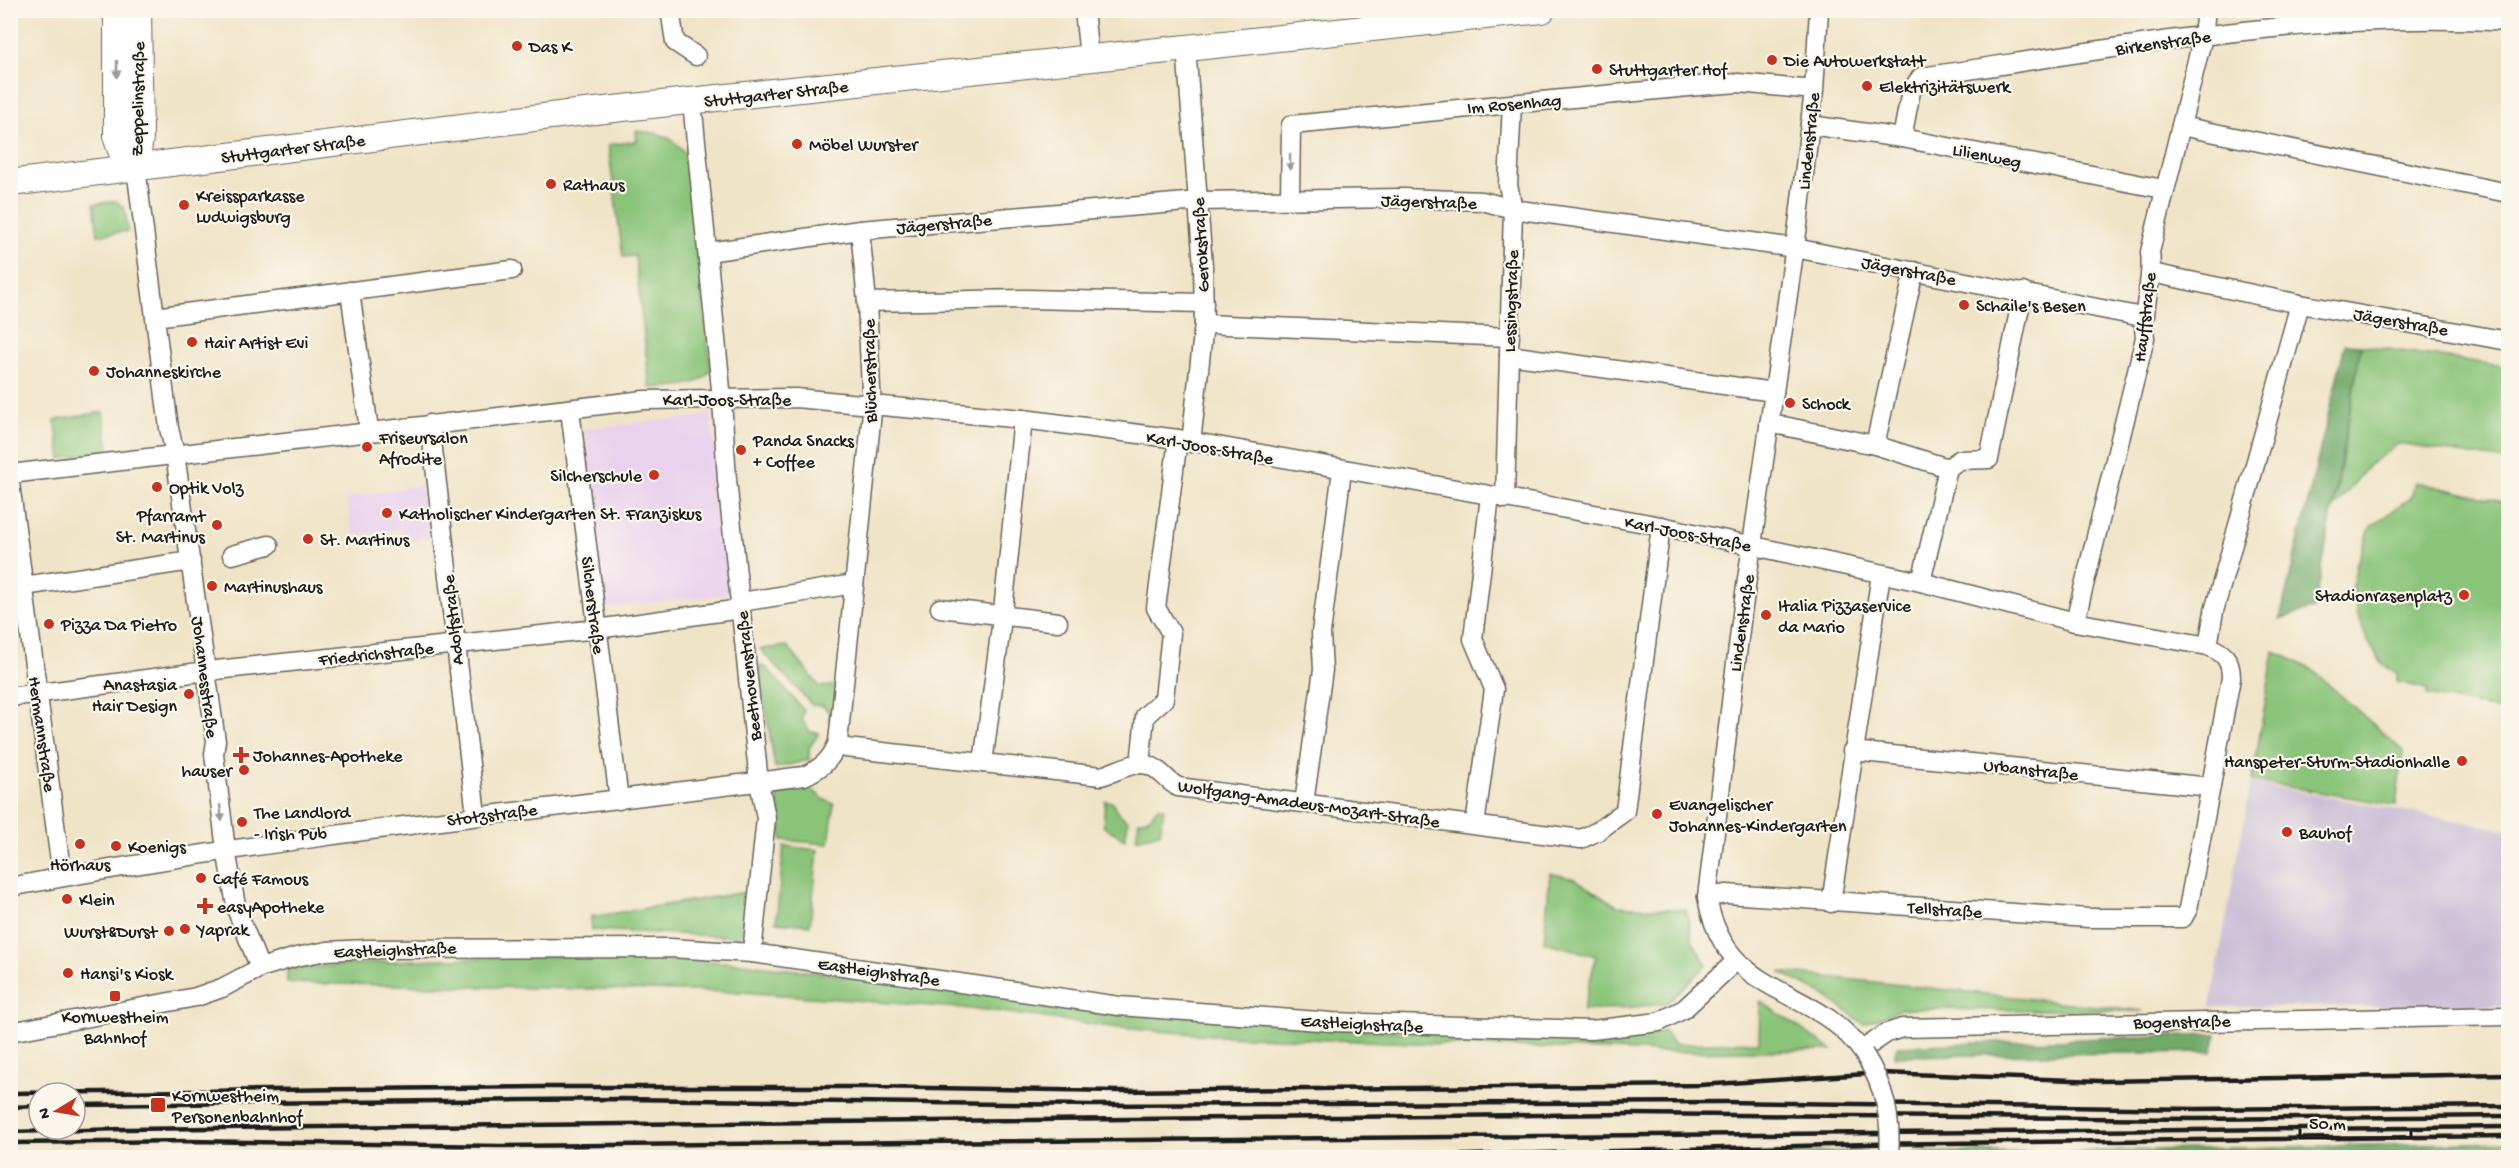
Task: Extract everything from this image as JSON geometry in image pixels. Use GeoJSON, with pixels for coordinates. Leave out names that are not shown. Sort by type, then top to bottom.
{"type":"FeatureCollection","features":[{"type":"Feature","properties":{"kind":"main road","name":"Zeppelinstraße"},"geometry":{"type":"LineString","coordinates":[[117,10],[117,139],[121,150],[136,168]]}},
{"type":"Feature","properties":{"kind":"main road","name":"Zeppelinstraße"},"geometry":{"type":"LineString","coordinates":[[136,168],[140,137],[138,10]]}},
{"type":"Feature","properties":{"kind":"main road","name":"Stuttgarter Straße"},"geometry":{"type":"LineString","coordinates":[[10,183],[567,114],[1186,47],[1436,16],[1542,10]]}},
{"type":"Feature","properties":{"kind":"street"},"geometry":{"type":"LineString","coordinates":[[1084,10],[1089,57]]}},
{"type":"Feature","properties":{"kind":"street","name":"Lindenstraße"},"geometry":{"type":"LineString","coordinates":[[1819,10],[1814,90],[1795,248],[1752,545],[1707,897],[1715,930],[1736,961],[1768,984],[1841,1027],[1863,1052],[1879,1079],[1888,1110],[1891,1133],[1889,1158]]}},
{"type":"Feature","properties":{"kind":"street","name":"Hauffstraße"},"geometry":{"type":"LineString","coordinates":[[2075,622],[2145,338],[2142,317],[2152,273],[2150,252],[2163,189],[2203,36],[2206,10]]}},
{"type":"Feature","properties":{"kind":"street"},"geometry":{"type":"LineString","coordinates":[[671,16],[675,42],[696,56]]}},
{"type":"Feature","properties":{"kind":"street","name":"Birkenstraße"},"geometry":{"type":"LineString","coordinates":[[1902,138],[1911,91],[1921,77],[2203,36],[2336,25],[2466,20],[2508,22]]}},
{"type":"Feature","properties":{"kind":"street","name":"Gerokstraße"},"geometry":{"type":"LineString","coordinates":[[1140,764],[1146,716],[1164,699],[1171,633],[1156,608],[1204,324],[1198,201],[1186,47]]}},
{"type":"Feature","properties":{"kind":"street","name":"Im Rosenhag"},"geometry":{"type":"LineString","coordinates":[[1290,200],[1291,124],[1738,83],[1814,90]]}},
{"type":"Feature","properties":{"kind":"street","name":"Beethovenstraße"},"geometry":{"type":"LineString","coordinates":[[692,102],[722,399],[727,480],[759,782],[766,818],[752,953]]}},
{"type":"Feature","properties":{"kind":"street","name":"Lessingstraße"},"geometry":{"type":"LineString","coordinates":[[1475,825],[1494,689],[1473,639],[1498,497],[1509,346],[1513,209],[1509,185],[1512,104]]}},
{"type":"Feature","properties":{"kind":"street","name":"Lilienweg"},"geometry":{"type":"LineString","coordinates":[[1810,125],[1902,138],[2163,189]]}},
{"type":"Feature","properties":{"kind":"street"},"geometry":{"type":"LineString","coordinates":[[2181,126],[2508,193]]}},
{"type":"Feature","properties":{"kind":"street","name":"Johannesstraße"},"geometry":{"type":"LineString","coordinates":[[136,168],[169,428],[175,454],[207,671],[226,850],[237,911],[260,968]]}},
{"type":"Feature","properties":{"kind":"street","name":"Jägerstraße"},"geometry":{"type":"LineString","coordinates":[[708,252],[860,230],[1198,201],[1403,198],[1482,201],[1513,209],[1795,248],[2142,317]]}},
{"type":"Feature","properties":{"kind":"street","name":"Blücherstraße"},"geometry":{"type":"LineString","coordinates":[[759,782],[804,776],[818,770],[831,758],[838,742],[872,406],[867,302],[860,230]]}},
{"type":"Feature","properties":{"kind":"street"},"geometry":{"type":"LineString","coordinates":[[155,317],[512,270]]}},
{"type":"Feature","properties":{"kind":"street"},"geometry":{"type":"LineString","coordinates":[[1875,445],[1914,272]]}},
{"type":"Feature","properties":{"kind":"street","name":"Jägerstraße"},"geometry":{"type":"LineString","coordinates":[[2152,273],[2300,304],[2508,341]]}},
{"type":"Feature","properties":{"kind":"street"},"geometry":{"type":"LineString","coordinates":[[350,291],[369,430]]}},
{"type":"Feature","properties":{"kind":"street"},"geometry":{"type":"LineString","coordinates":[[1921,582],[1948,468],[1959,460],[1989,459],[2024,292]]}},
{"type":"Feature","properties":{"kind":"street"},"geometry":{"type":"LineString","coordinates":[[867,302],[1028,299],[1204,303]]}},
{"type":"Feature","properties":{"kind":"street"},"geometry":{"type":"LineString","coordinates":[[2208,646],[2214,611],[2300,304]]}},
{"type":"Feature","properties":{"kind":"street"},"geometry":{"type":"LineString","coordinates":[[1204,324],[1509,346],[1774,392]]}},
{"type":"Feature","properties":{"kind":"street","name":"Karl-Joos-Straße"},"geometry":{"type":"LineString","coordinates":[[10,474],[369,430],[570,410],[644,400],[796,398],[1023,419],[1184,441],[1661,526],[1921,582],[2075,622],[2208,646],[2226,657],[2231,665],[2231,678],[2211,787]]}},
{"type":"Feature","properties":{"kind":"street","name":"Silcherstraße"},"geometry":{"type":"LineString","coordinates":[[570,410],[619,800]]}},
{"type":"Feature","properties":{"kind":"street"},"geometry":{"type":"LineString","coordinates":[[983,763],[1003,618],[1023,419]]}},
{"type":"Feature","properties":{"kind":"street"},"geometry":{"type":"LineString","coordinates":[[1769,423],[1875,445],[1948,468]]}},
{"type":"Feature","properties":{"kind":"street","name":"Adolfstraße"},"geometry":{"type":"LineString","coordinates":[[430,424],[454,645],[476,815]]}},
{"type":"Feature","properties":{"kind":"street"},"geometry":{"type":"LineString","coordinates":[[1304,803],[1323,670],[1321,633],[1342,470]]}},
{"type":"Feature","properties":{"kind":"street","name":"Hermannstraße"},"geometry":{"type":"LineString","coordinates":[[10,483],[62,877]]}},
{"type":"Feature","properties":{"kind":"street","name":"Wolfgang-Amadeus-Mozart-Straße"},"geometry":{"type":"LineString","coordinates":[[1140,764],[1155,768],[1168,782],[1178,787],[1581,839],[1598,831],[1625,811],[1661,526]]}},
{"type":"Feature","properties":{"kind":"street"},"geometry":{"type":"LineString","coordinates":[[232,555],[269,545]]}},
{"type":"Feature","properties":{"kind":"street"},"geometry":{"type":"LineString","coordinates":[[24,585],[191,561]]}},
{"type":"Feature","properties":{"kind":"street"},"geometry":{"type":"LineString","coordinates":[[1831,903],[1852,751],[1881,574]]}},
{"type":"Feature","properties":{"kind":"street","name":"Friedrichstraße"},"geometry":{"type":"LineString","coordinates":[[10,696],[207,671],[597,629],[741,606],[854,584]]}},
{"type":"Feature","properties":{"kind":"street"},"geometry":{"type":"LineString","coordinates":[[940,608],[1003,618],[1058,622]]}},
{"type":"Feature","properties":{"kind":"street"},"geometry":{"type":"LineString","coordinates":[[846,748],[1101,776],[1140,764]]}},
{"type":"Feature","properties":{"kind":"street","name":"Urbanstraße"},"geometry":{"type":"LineString","coordinates":[[1852,751],[2211,787]]}},
{"type":"Feature","properties":{"kind":"street","name":"Stotzstraße"},"geometry":{"type":"LineString","coordinates":[[10,886],[226,850],[476,815],[759,782]]}},
{"type":"Feature","properties":{"kind":"street","name":"Tellstraße"},"geometry":{"type":"LineString","coordinates":[[1707,897],[1727,894],[1831,903],[2089,918],[2183,918],[2188,909],[2211,787]]}},
{"type":"Feature","properties":{"kind":"street","name":"Eastleighstraße"},"geometry":{"type":"LineString","coordinates":[[10,1032],[196,998],[240,980],[260,968],[327,951],[367,948],[670,948],[752,953],[1119,1006],[1332,1022],[1592,1030],[1659,1022],[1684,1009],[1736,961]]}},
{"type":"Feature","properties":{"kind":"street","name":"Bogenstraße"},"geometry":{"type":"LineString","coordinates":[[1863,1052],[1887,1033],[1902,1028],[2508,1016]]}},
{"type":"Feature","properties":{"kind":"shaded area","name":"Silcherschule"},"geometry":{"type":"Polygon","coordinates":[[[711,415],[729,594],[606,608],[584,429],[711,415]]]}},
{"type":"Feature","properties":{"kind":"shaded area","name":"Katholischer Kindergarten St. Franziskus"},"geometry":{"type":"Polygon","coordinates":[[[421,485],[429,538],[403,542],[401,529],[353,536],[346,498],[421,485]]]}},
{"type":"Feature","properties":{"kind":"shaded area","name":"Bauhof"},"geometry":{"type":"Polygon","coordinates":[[[2251,783],[2508,830],[2508,1006],[2210,1007],[2251,783]]]}},
{"type":"Feature","properties":{"kind":"green space"},"geometry":{"type":"Polygon","coordinates":[[[636,131],[665,136],[676,143],[686,155],[711,369],[700,380],[685,385],[650,388],[635,256],[623,257],[608,145],[637,141],[636,131]]]}},
{"type":"Feature","properties":{"kind":"green space"},"geometry":{"type":"Polygon","coordinates":[[[116,201],[125,209],[128,231],[98,235],[94,204],[116,201]]]}},
{"type":"Feature","properties":{"kind":"green space"},"geometry":{"type":"Polygon","coordinates":[[[2345,344],[2361,345],[2315,608],[2280,619],[2345,344]]]}},
{"type":"Feature","properties":{"kind":"green space"},"geometry":{"type":"Polygon","coordinates":[[[2361,345],[2508,367],[2508,436],[2505,460],[2398,444],[2370,464],[2334,508],[2361,345]]]}},
{"type":"Feature","properties":{"kind":"green space"},"geometry":{"type":"Polygon","coordinates":[[[103,412],[109,451],[61,459],[55,420],[103,412]]]}},
{"type":"Feature","properties":{"kind":"green space"},"geometry":{"type":"Polygon","coordinates":[[[2415,482],[2508,503],[2508,712],[2427,695],[2428,689],[2397,682],[2397,673],[2383,665],[2367,640],[2357,614],[2352,587],[2357,563],[2371,526],[2411,498],[2415,482]]]}},
{"type":"Feature","properties":{"kind":"green space"},"geometry":{"type":"Polygon","coordinates":[[[787,646],[820,687],[837,685],[835,724],[830,723],[829,712],[823,706],[812,705],[760,649],[787,646]]]}},
{"type":"Feature","properties":{"kind":"green space"},"geometry":{"type":"Polygon","coordinates":[[[2274,651],[2311,669],[2403,751],[2396,805],[2252,781],[2274,651]]]}},
{"type":"Feature","properties":{"kind":"green space"},"geometry":{"type":"Polygon","coordinates":[[[759,666],[766,667],[804,711],[802,720],[810,732],[819,733],[809,748],[809,760],[775,768],[759,666]]]}},
{"type":"Feature","properties":{"kind":"green space"},"geometry":{"type":"Polygon","coordinates":[[[810,788],[834,804],[829,844],[782,840],[777,793],[810,788]]]}},
{"type":"Feature","properties":{"kind":"green space"},"geometry":{"type":"Polygon","coordinates":[[[1105,801],[1113,802],[1117,812],[1128,821],[1125,839],[1103,826],[1105,801]]]}},
{"type":"Feature","properties":{"kind":"green space"},"geometry":{"type":"Polygon","coordinates":[[[1158,807],[1164,808],[1160,833],[1136,839],[1139,821],[1150,817],[1158,807]]]}},
{"type":"Feature","properties":{"kind":"green space"},"geometry":{"type":"Polygon","coordinates":[[[784,846],[818,850],[810,925],[776,922],[784,846]]]}},
{"type":"Feature","properties":{"kind":"green space"},"geometry":{"type":"Polygon","coordinates":[[[1550,873],[1575,879],[1617,906],[1686,910],[1693,942],[1707,965],[1666,1004],[1583,1011],[1596,956],[1544,942],[1550,873]]]}},
{"type":"Feature","properties":{"kind":"green space"},"geometry":{"type":"Polygon","coordinates":[[[747,892],[741,937],[592,930],[591,917],[747,892]]]}},
{"type":"Feature","properties":{"kind":"green space"},"geometry":{"type":"Polygon","coordinates":[[[591,955],[741,963],[1018,997],[1331,1028],[1583,1039],[1628,1038],[1664,1031],[1675,1044],[1759,1042],[1760,1001],[1832,1050],[1662,1052],[1223,1036],[1119,1028],[987,1010],[740,992],[287,983],[287,969],[411,960],[591,955]]]}},
{"type":"Feature","properties":{"kind":"green space"},"geometry":{"type":"Polygon","coordinates":[[[1780,972],[2143,1011],[1901,1009],[1864,1024],[1824,995],[1780,972]]]}},
{"type":"Feature","properties":{"kind":"green space"},"geometry":{"type":"Polygon","coordinates":[[[2217,1034],[2212,1052],[1894,1056],[1897,1046],[2217,1034]]]}},
{"type":"Feature","properties":{"kind":"green space"},"geometry":{"type":"Polygon","coordinates":[[[2508,1142],[2508,1158],[1910,1157],[1912,1152],[2063,1152],[2508,1142]]]}},
{"type":"Feature","properties":{"kind":"green space"},"geometry":{"type":"Polygon","coordinates":[[[1868,1151],[1867,1158],[1693,1158],[1693,1155],[1868,1151]]]}},
{"type":"Feature","properties":{"kind":"railway"},"geometry":{"type":"LineString","coordinates":[[10,1093],[540,1087],[869,1087],[1119,1091],[1700,1085],[1881,1073],[2100,1081],[2508,1074]]}},
{"type":"Feature","properties":{"kind":"railway"},"geometry":{"type":"LineString","coordinates":[[87,1105],[621,1099],[1093,1105],[1726,1102],[2196,1109],[2508,1106]]}},
{"type":"Feature","properties":{"kind":"railway"},"geometry":{"type":"LineString","coordinates":[[10,1107],[27,1106]]}},
{"type":"Feature","properties":{"kind":"railway"},"geometry":{"type":"LineString","coordinates":[[10,1132],[1631,1114],[2196,1119],[2508,1116]]}},
{"type":"Feature","properties":{"kind":"railway"},"geometry":{"type":"LineString","coordinates":[[10,1143],[191,1141],[499,1146],[2508,1127]]}},
{"type":"Feature","properties":{"kind":"railway"},"geometry":{"type":"LineString","coordinates":[[1359,1158],[1867,1144],[2508,1136]]}},
{"type":"Feature","properties":{"kind":"place","name":"Das K"},"geometry":{"type":"Point","coordinates":[517,46]}},
{"type":"Feature","properties":{"kind":"place","name":"Die Autowerkstatt"},"geometry":{"type":"Point","coordinates":[1772,60]}},
{"type":"Feature","properties":{"kind":"place","name":"Stuttgarter Hof"},"geometry":{"type":"Point","coordinates":[1597,69]}},
{"type":"Feature","properties":{"kind":"place","name":"Elektrizitätswerk"},"geometry":{"type":"Point","coordinates":[1867,86]}},
{"type":"Feature","properties":{"kind":"place","name":"Möbel Wurster"},"geometry":{"type":"Point","coordinates":[797,144]}},
{"type":"Feature","properties":{"kind":"place","name":"Rathaus"},"geometry":{"type":"Point","coordinates":[551,184]}},
{"type":"Feature","properties":{"kind":"place","name":"Kreissparkasse Ludwigsburg"},"geometry":{"type":"Point","coordinates":[184,205]}},
{"type":"Feature","properties":{"kind":"place","name":"Schaile's Besen"},"geometry":{"type":"Point","coordinates":[1964,305]}},
{"type":"Feature","properties":{"kind":"place","name":"Hair Artist Evi"},"geometry":{"type":"Point","coordinates":[192,342]}},
{"type":"Feature","properties":{"kind":"place","name":"Johanneskirche"},"geometry":{"type":"Point","coordinates":[94,371]}},
{"type":"Feature","properties":{"kind":"place","name":"Schock"},"geometry":{"type":"Point","coordinates":[1790,403]}},
{"type":"Feature","properties":{"kind":"place","name":"Friseursalon Afrodite"},"geometry":{"type":"Point","coordinates":[367,447]}},
{"type":"Feature","properties":{"kind":"place","name":"Panda Snacks + Coffee"},"geometry":{"type":"Point","coordinates":[741,450]}},
{"type":"Feature","properties":{"kind":"place","name":"Silcherschule"},"geometry":{"type":"Point","coordinates":[654,475]}},
{"type":"Feature","properties":{"kind":"place","name":"Optik Volz"},"geometry":{"type":"Point","coordinates":[157,487]}},
{"type":"Feature","properties":{"kind":"place","name":"Katholischer Kindergarten St. Franziskus"},"geometry":{"type":"Point","coordinates":[387,513]}},
{"type":"Feature","properties":{"kind":"place","name":"Pfarramt St. Martinus"},"geometry":{"type":"Point","coordinates":[217,525]}},
{"type":"Feature","properties":{"kind":"place","name":"St. Martinus"},"geometry":{"type":"Point","coordinates":[308,539]}},
{"type":"Feature","properties":{"kind":"place","name":"Martinushaus"},"geometry":{"type":"Point","coordinates":[212,586]}},
{"type":"Feature","properties":{"kind":"place","name":"Stadionrasenplatz"},"geometry":{"type":"Point","coordinates":[2464,595]}},
{"type":"Feature","properties":{"kind":"place","name":"Italia Pizzaservice da Mario"},"geometry":{"type":"Point","coordinates":[1766,615]}},
{"type":"Feature","properties":{"kind":"place","name":"Pizza Da Pietro"},"geometry":{"type":"Point","coordinates":[49,624]}},
{"type":"Feature","properties":{"kind":"place","name":"Anastasia Hair Design"},"geometry":{"type":"Point","coordinates":[189,694]}},
{"type":"Feature","properties":{"kind":"place","name":"Johannes-Apotheke"},"geometry":{"type":"Point","coordinates":[241,755]}},
{"type":"Feature","properties":{"kind":"place","name":"Hanspeter-Sturm-Stadionhalle"},"geometry":{"type":"Point","coordinates":[2462,761]}},
{"type":"Feature","properties":{"kind":"place","name":"hauser"},"geometry":{"type":"Point","coordinates":[244,770]}},
{"type":"Feature","properties":{"kind":"place","name":"Evangelischer Johannes-Kindergarten"},"geometry":{"type":"Point","coordinates":[1657,814]}},
{"type":"Feature","properties":{"kind":"place","name":"The Landlord - Irish Pub"},"geometry":{"type":"Point","coordinates":[242,822]}},
{"type":"Feature","properties":{"kind":"place","name":"Bauhof"},"geometry":{"type":"Point","coordinates":[2287,832]}},
{"type":"Feature","properties":{"kind":"place","name":"Hörhaus"},"geometry":{"type":"Point","coordinates":[80,844]}},
{"type":"Feature","properties":{"kind":"place","name":"Koenigs"},"geometry":{"type":"Point","coordinates":[116,846]}},
{"type":"Feature","properties":{"kind":"place","name":"Café Famous"},"geometry":{"type":"Point","coordinates":[201,878]}},
{"type":"Feature","properties":{"kind":"place","name":"Klein"},"geometry":{"type":"Point","coordinates":[67,899]}},
{"type":"Feature","properties":{"kind":"place","name":"easyApotheke"},"geometry":{"type":"Point","coordinates":[205,906]}},
{"type":"Feature","properties":{"kind":"place","name":"Yaprak"},"geometry":{"type":"Point","coordinates":[185,929]}},
{"type":"Feature","properties":{"kind":"place","name":"Wurst&Durst"},"geometry":{"type":"Point","coordinates":[169,931]}},
{"type":"Feature","properties":{"kind":"place","name":"Hansi's Kiosk"},"geometry":{"type":"Point","coordinates":[68,973]}},
{"type":"Feature","properties":{"kind":"place","name":"Kornwestheim Bahnhof"},"geometry":{"type":"Point","coordinates":[115,996]}},
{"type":"Feature","properties":{"kind":"place","name":"Kornwestheim Personenbahnhof"},"geometry":{"type":"Point","coordinates":[158,1105]}}]}
